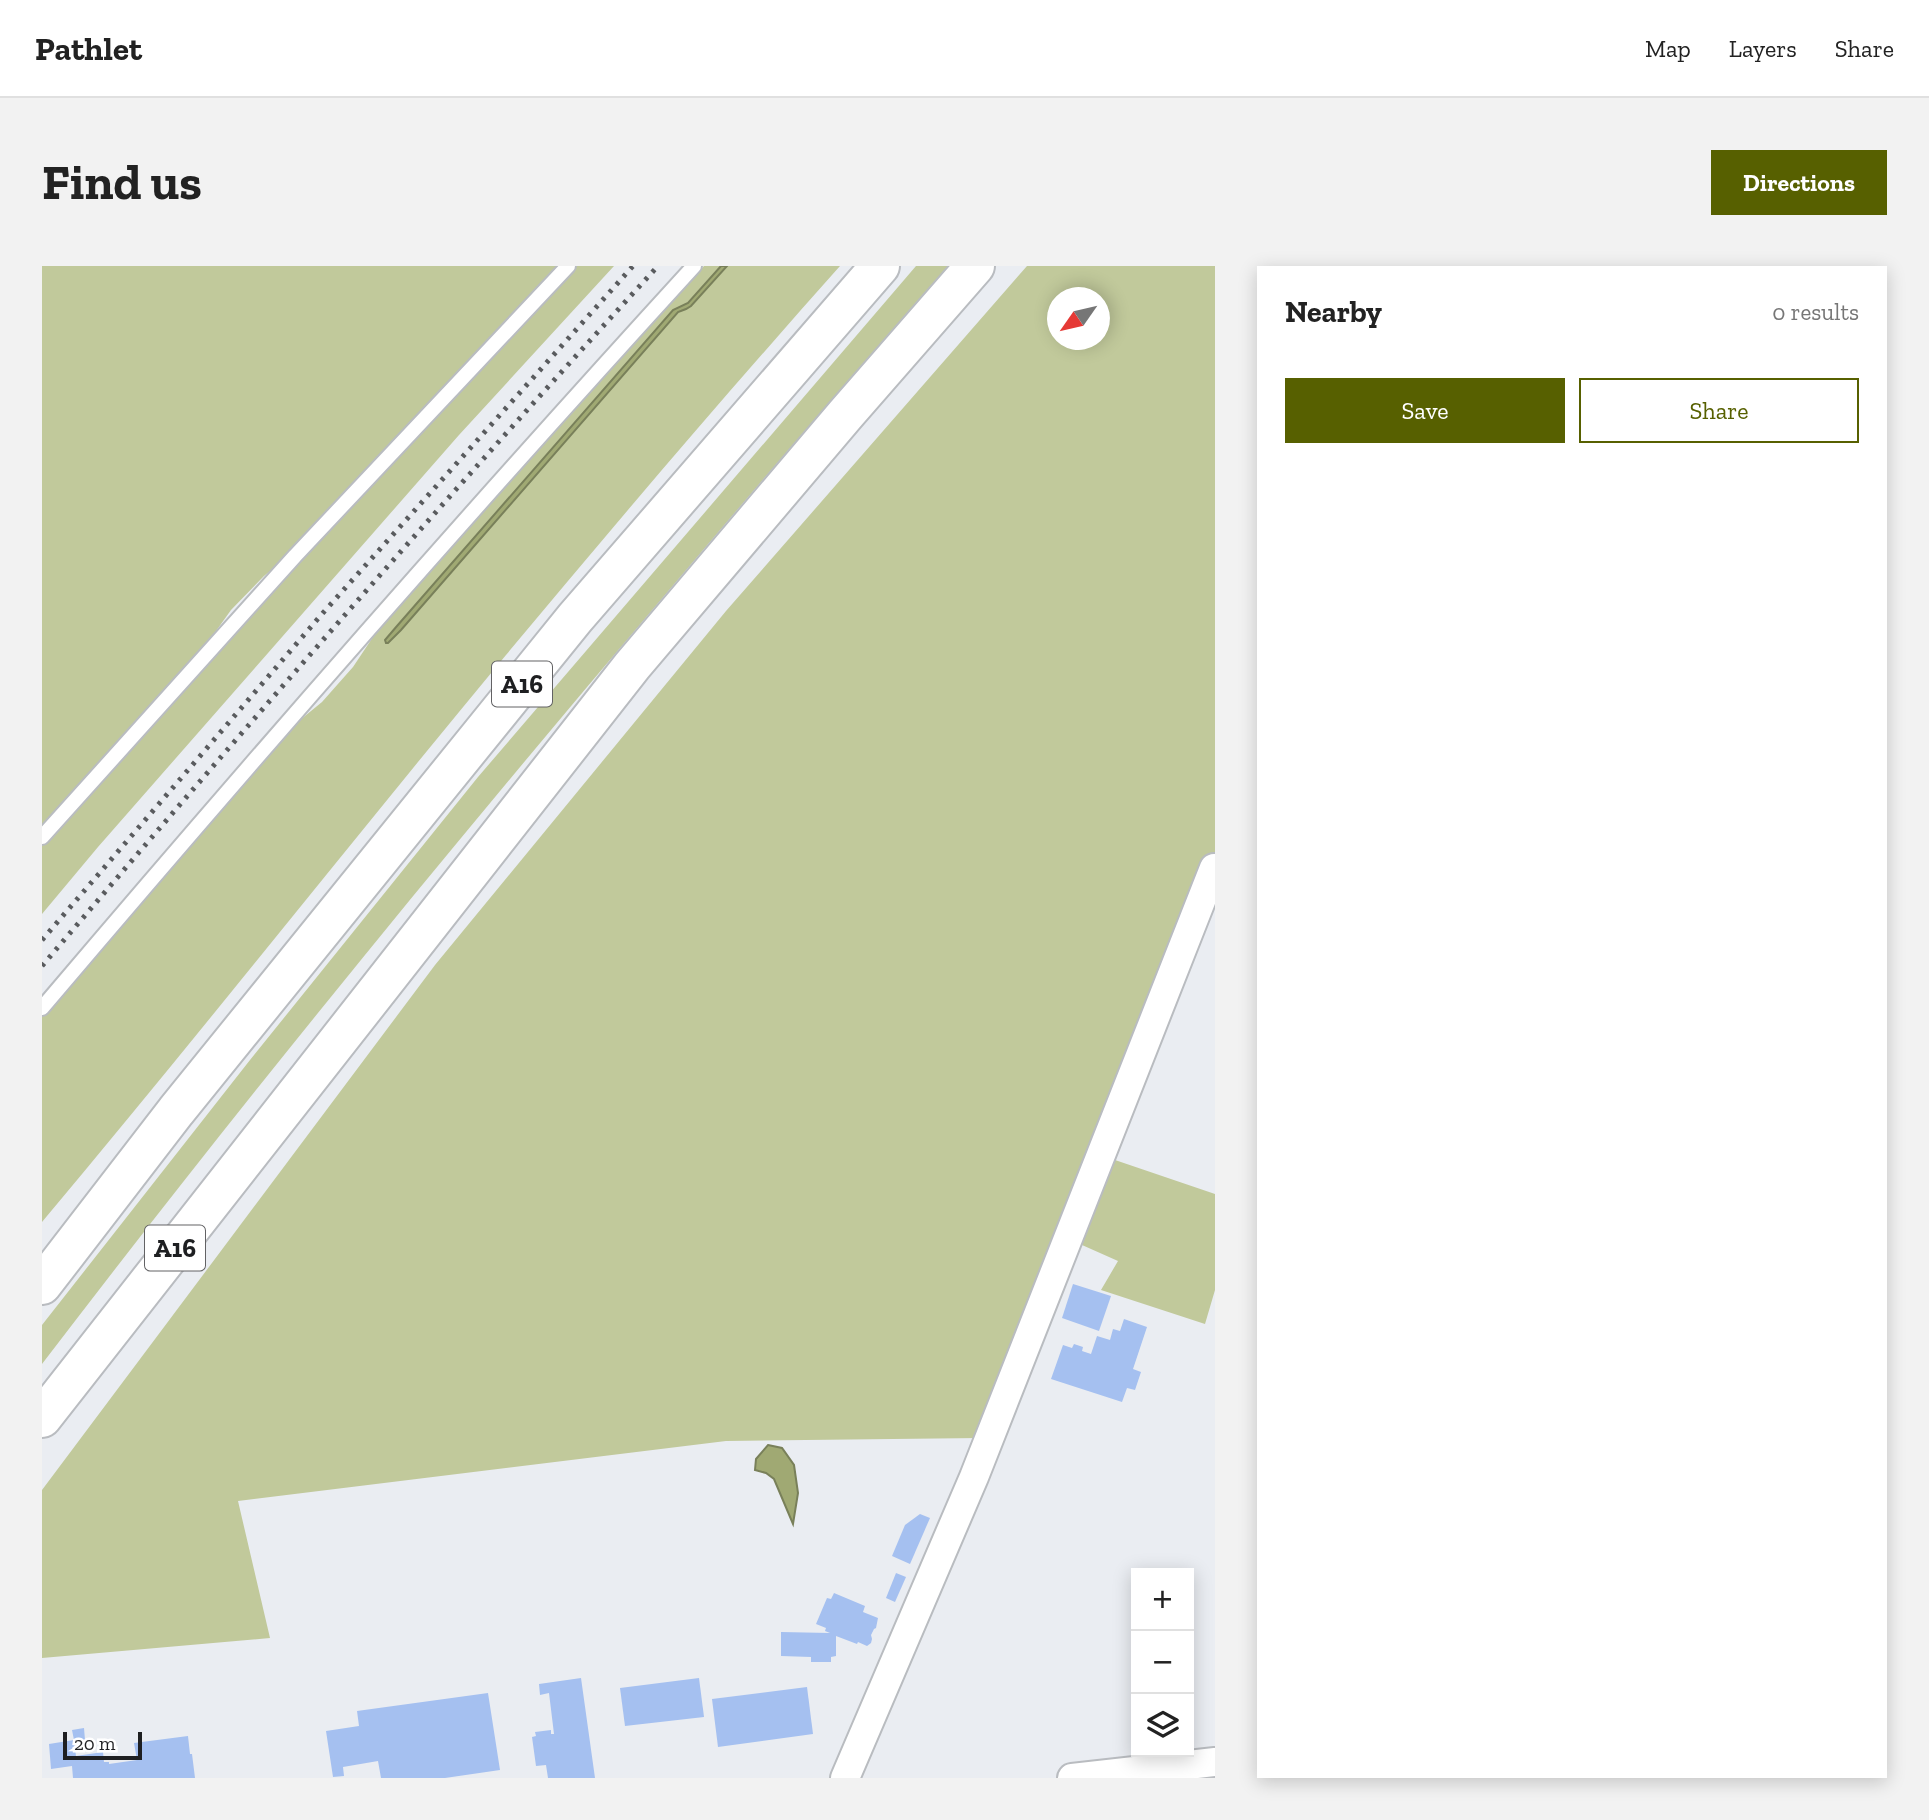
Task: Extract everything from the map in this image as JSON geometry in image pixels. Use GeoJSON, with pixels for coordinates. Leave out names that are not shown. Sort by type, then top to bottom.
{"type":"FeatureCollection","features":[{"type":"Feature","properties":{"kind":"highway","name":"A16"},"geometry":{"type":"LineString","coordinates":[[42,1285],[176,1111],[575,618],[880,266]]}},
{"type":"Feature","properties":{"kind":"highway","name":"A16"},"geometry":{"type":"LineString","coordinates":[[42,1418],[632,666],[975,266]]}},
{"type":"Feature","properties":{"kind":"street"},"geometry":{"type":"LineString","coordinates":[[845,1778],[974,1477],[1214,868]]}},
{"type":"Feature","properties":{"kind":"street"},"geometry":{"type":"LineString","coordinates":[[1072,1778],[1215,1762]]}},
{"type":"Feature","properties":{"kind":"lane"},"geometry":{"type":"LineString","coordinates":[[42,837],[295,556],[568,266]]}},
{"type":"Feature","properties":{"kind":"lane"},"geometry":{"type":"LineString","coordinates":[[42,1008],[178,847],[427,562],[694,266]]}},
{"type":"Feature","properties":{"kind":"shaded area"},"geometry":{"type":"Polygon","coordinates":[[[42,266],[561,266],[292,553],[264,576],[231,610],[201,652],[42,830],[42,266]]]}},
{"type":"Feature","properties":{"kind":"shaded area"},"geometry":{"type":"Polygon","coordinates":[[[575,266],[614,266],[459,435],[42,914],[42,846],[299,559],[575,266]]]}},
{"type":"Feature","properties":{"kind":"shaded area"},"geometry":{"type":"Polygon","coordinates":[[[704,266],[840,266],[671,459],[506,655],[42,1222],[42,1017],[289,729],[322,702],[353,667],[379,628],[704,266]]]}},
{"type":"Feature","properties":{"kind":"shaded area"},"geometry":{"type":"Polygon","coordinates":[[[721,266],[727,266],[691,306],[678,312],[401,630],[386,643],[385,640],[397,626],[673,310],[688,303],[721,266]]]}},
{"type":"Feature","properties":{"kind":"shaded area"},"geometry":{"type":"Polygon","coordinates":[[[916,266],[948,266],[690,565],[420,888],[191,1172],[42,1364],[42,1325],[250,1060],[478,777],[916,266]]]}},
{"type":"Feature","properties":{"kind":"shaded area"},"geometry":{"type":"Polygon","coordinates":[[[1027,266],[1215,266],[1215,864],[980,1438],[726,1441],[238,1501],[270,1638],[42,1658],[42,1490],[435,965],[726,611],[1027,266]]]}},
{"type":"Feature","properties":{"kind":"shaded area"},"geometry":{"type":"Polygon","coordinates":[[[1115,1160],[1215,1194],[1215,1290],[1205,1324],[1101,1290],[1118,1261],[1082,1245],[1115,1160]]]}},
{"type":"Feature","properties":{"kind":"shaded area"},"geometry":{"type":"Polygon","coordinates":[[[768,1445],[782,1448],[794,1465],[798,1493],[793,1524],[774,1479],[755,1470],[756,1459],[768,1445]]]}},
{"type":"Feature","properties":{"kind":"building"},"geometry":{"type":"Polygon","coordinates":[[[1073,1284],[1111,1296],[1099,1331],[1062,1318],[1073,1284]]]}},
{"type":"Feature","properties":{"kind":"building"},"geometry":{"type":"Polygon","coordinates":[[[1124,1319],[1147,1327],[1133,1369],[1141,1372],[1135,1390],[1127,1388],[1122,1402],[1051,1379],[1063,1345],[1072,1348],[1074,1344],[1091,1354],[1097,1336],[1110,1340],[1113,1329],[1120,1331],[1124,1319]]]}},
{"type":"Feature","properties":{"kind":"building"},"geometry":{"type":"Polygon","coordinates":[[[920,1514],[930,1518],[910,1564],[892,1556],[905,1525],[920,1514]]]}},
{"type":"Feature","properties":{"kind":"building"},"geometry":{"type":"Polygon","coordinates":[[[896,1573],[906,1577],[895,1602],[886,1598],[896,1573]]]}},
{"type":"Feature","properties":{"kind":"building"},"geometry":{"type":"Polygon","coordinates":[[[834,1593],[865,1606],[863,1612],[878,1618],[871,1635],[871,1643],[867,1646],[858,1642],[857,1644],[836,1636],[836,1656],[831,1657],[831,1662],[811,1662],[811,1657],[781,1656],[781,1632],[830,1633],[816,1624],[827,1598],[831,1599],[834,1593]]]}},
{"type":"Feature","properties":{"kind":"building"},"geometry":{"type":"Polygon","coordinates":[[[581,1678],[595,1778],[548,1778],[546,1765],[536,1766],[532,1737],[536,1736],[535,1732],[551,1730],[551,1734],[554,1734],[549,1693],[540,1695],[539,1684],[581,1678]]]}},
{"type":"Feature","properties":{"kind":"building"},"geometry":{"type":"Polygon","coordinates":[[[699,1678],[704,1717],[625,1726],[620,1688],[699,1678]]]}},
{"type":"Feature","properties":{"kind":"building"},"geometry":{"type":"Polygon","coordinates":[[[807,1687],[813,1734],[718,1747],[712,1699],[807,1687]]]}},
{"type":"Feature","properties":{"kind":"building"},"geometry":{"type":"Polygon","coordinates":[[[488,1693],[500,1770],[445,1778],[381,1778],[378,1761],[343,1767],[344,1776],[333,1777],[326,1731],[359,1726],[357,1711],[488,1693]]]}},
{"type":"Feature","properties":{"kind":"building"},"geometry":{"type":"Polygon","coordinates":[[[84,1728],[85,1740],[74,1741],[76,1756],[103,1752],[104,1762],[109,1764],[137,1760],[134,1743],[188,1736],[195,1778],[73,1778],[72,1766],[51,1769],[49,1744],[74,1740],[72,1730],[84,1728]]]}},
{"type":"Feature","properties":{"kind":"railway"},"geometry":{"type":"LineString","coordinates":[[42,940],[322,614],[633,266]]}},
{"type":"Feature","properties":{"kind":"railway"},"geometry":{"type":"LineString","coordinates":[[42,966],[347,613],[658,266]]}}]}
